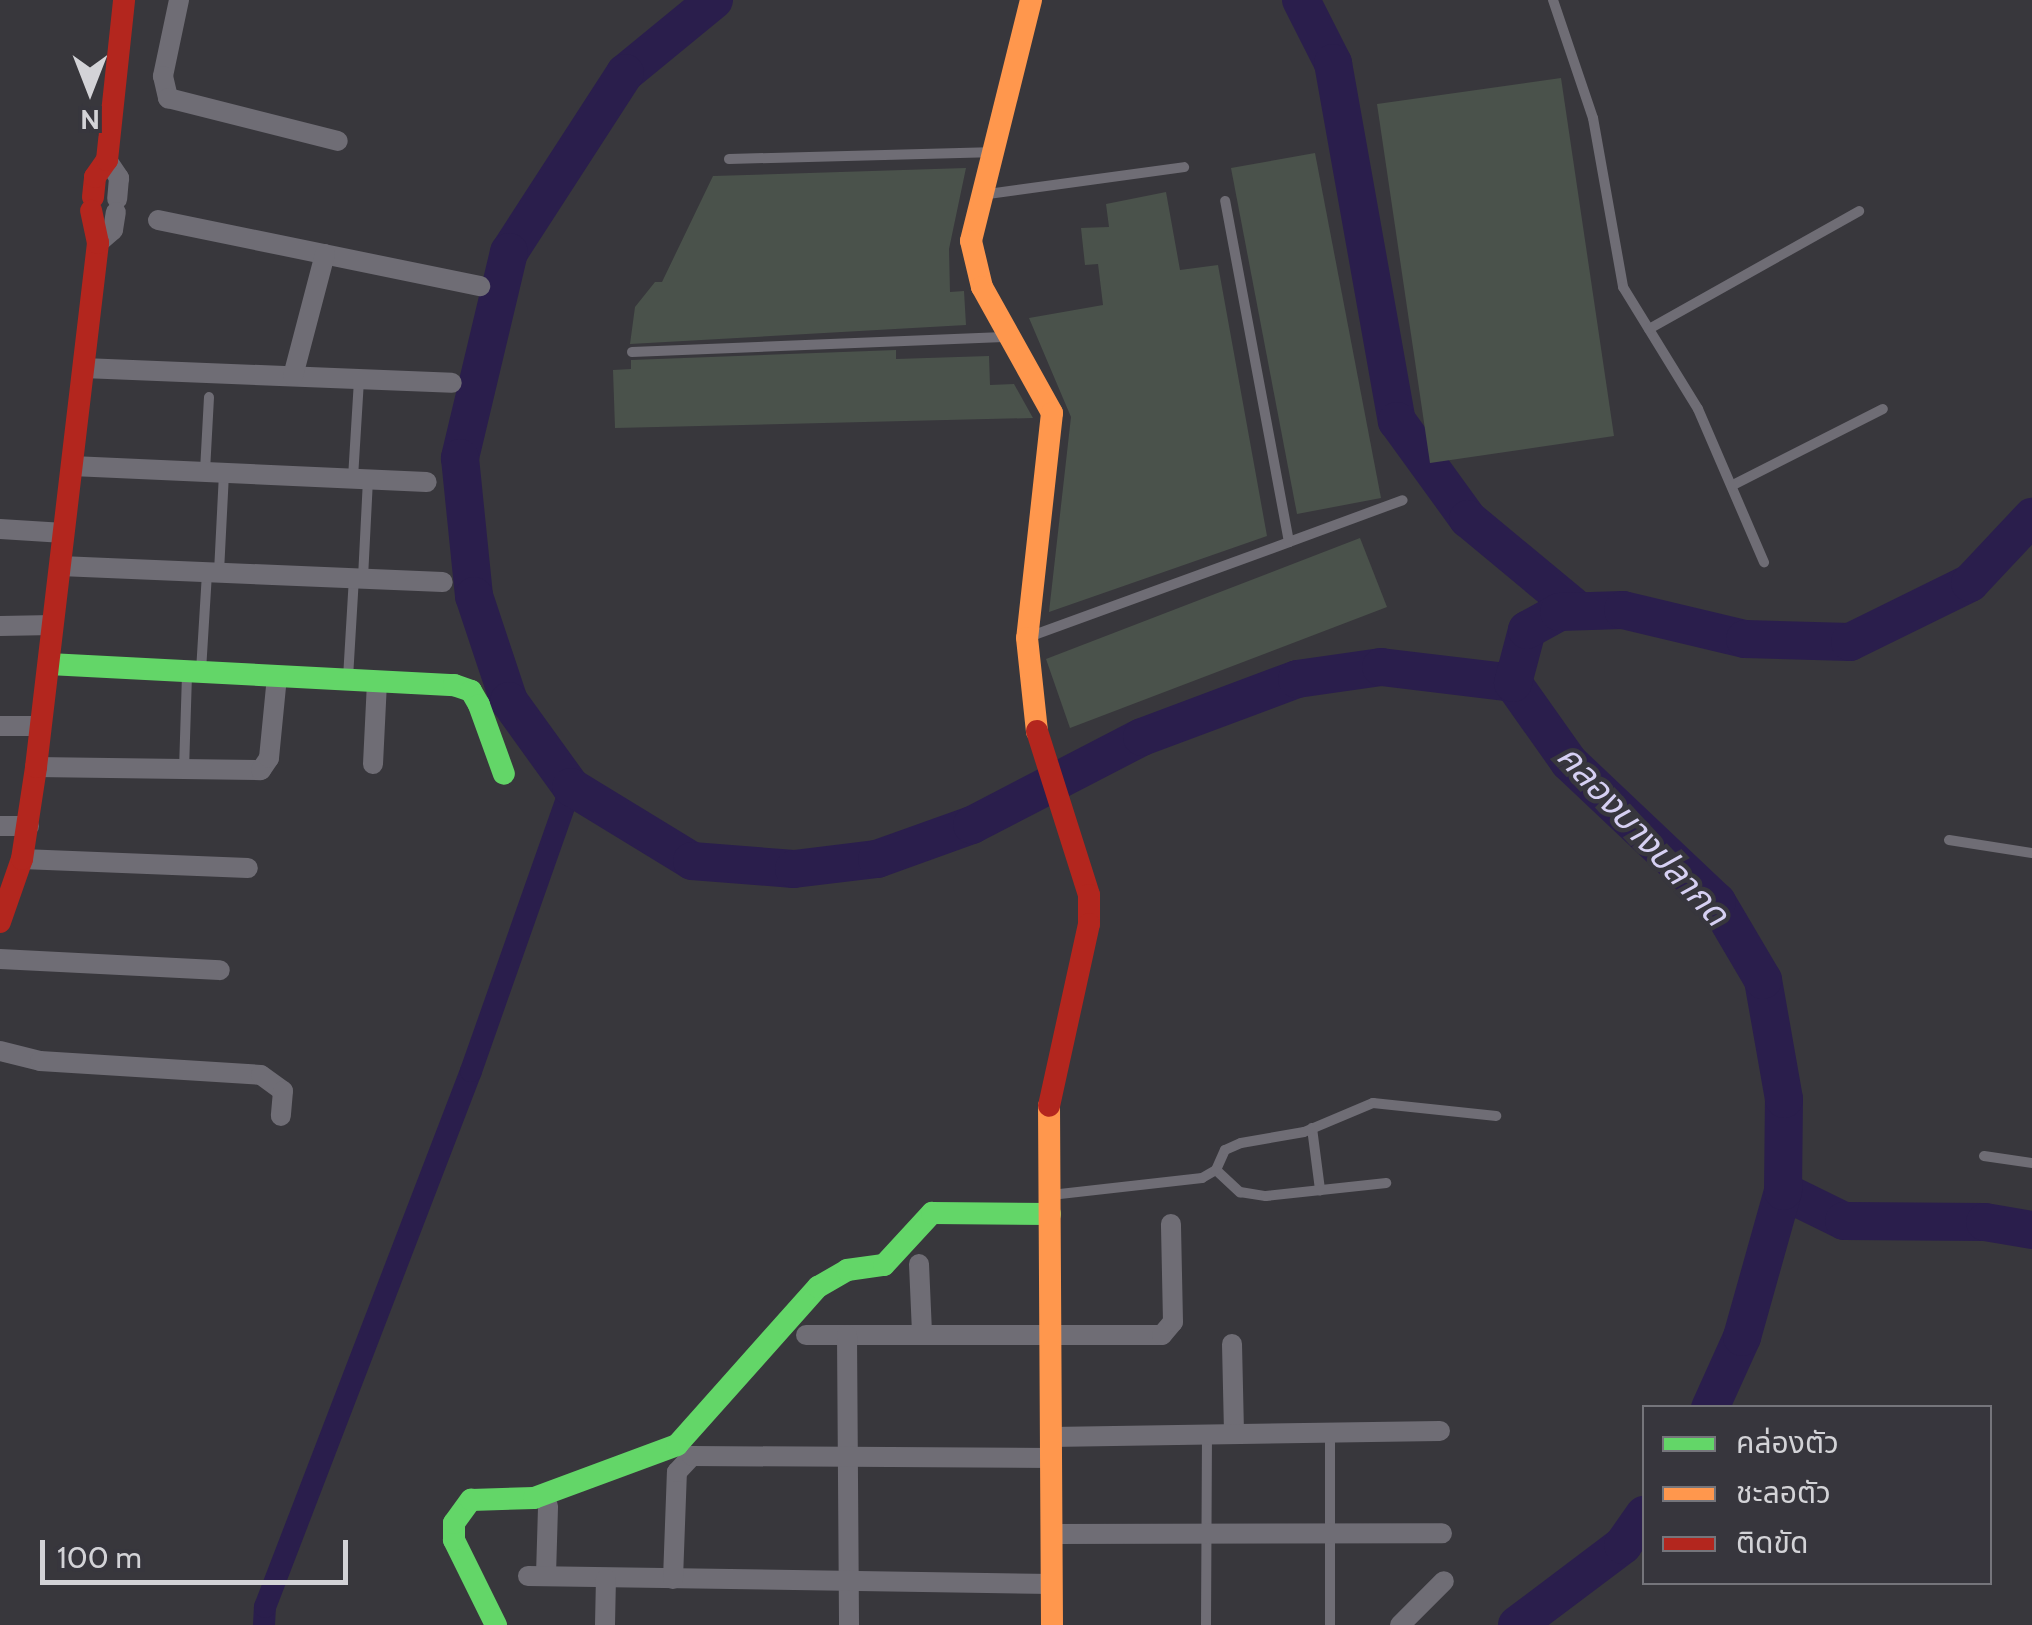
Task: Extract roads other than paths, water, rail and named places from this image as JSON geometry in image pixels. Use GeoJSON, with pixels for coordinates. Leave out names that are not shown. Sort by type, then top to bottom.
{"type":"FeatureCollection","features":[{"type":"Feature","properties":{"kind":"street"},"geometry":{"type":"LineString","coordinates":[[0,922],[22,860],[29,826],[98,243],[92,204],[94,177],[107,160],[124,0]]}},
{"type":"Feature","properties":{"kind":"street"},"geometry":{"type":"LineString","coordinates":[[180,0],[163,76],[168,98],[338,141]]}},
{"type":"Feature","properties":{"kind":"street"},"geometry":{"type":"LineString","coordinates":[[1030,0],[982,194],[971,257],[982,287],[1015,336],[1054,424],[1026,638],[1043,764],[1063,800],[1085,868],[1089,924],[1049,1096],[1052,1625]]}},
{"type":"Feature","properties":{"kind":"street"},"geometry":{"type":"LineString","coordinates":[[98,243],[113,230],[116,205],[118,178],[107,160]]}},
{"type":"Feature","properties":{"kind":"street"},"geometry":{"type":"LineString","coordinates":[[158,220],[480,286]]}},
{"type":"Feature","properties":{"kind":"street"},"geometry":{"type":"LineString","coordinates":[[293,376],[325,254]]}},
{"type":"Feature","properties":{"kind":"street"},"geometry":{"type":"LineString","coordinates":[[83,368],[452,383]]}},
{"type":"Feature","properties":{"kind":"street"},"geometry":{"type":"LineString","coordinates":[[72,466],[427,482]]}},
{"type":"Feature","properties":{"kind":"street"},"geometry":{"type":"LineString","coordinates":[[0,528],[64,532]]}},
{"type":"Feature","properties":{"kind":"street"},"geometry":{"type":"LineString","coordinates":[[60,566],[443,582]]}},
{"type":"Feature","properties":{"kind":"street"},"geometry":{"type":"LineString","coordinates":[[0,626],[53,625]]}},
{"type":"Feature","properties":{"kind":"street"},"geometry":{"type":"LineString","coordinates":[[49,664],[348,679],[471,692],[504,774]]}},
{"type":"Feature","properties":{"kind":"street"},"geometry":{"type":"LineString","coordinates":[[36,767],[261,770],[268,758],[276,676]]}},
{"type":"Feature","properties":{"kind":"street"},"geometry":{"type":"LineString","coordinates":[[373,764],[378,681]]}},
{"type":"Feature","properties":{"kind":"street"},"geometry":{"type":"LineString","coordinates":[[0,726],[41,726]]}},
{"type":"Feature","properties":{"kind":"street"},"geometry":{"type":"LineString","coordinates":[[0,826],[29,826]]}},
{"type":"Feature","properties":{"kind":"street"},"geometry":{"type":"LineString","coordinates":[[22,860],[248,868]]}},
{"type":"Feature","properties":{"kind":"street"},"geometry":{"type":"LineString","coordinates":[[0,959],[220,970]]}},
{"type":"Feature","properties":{"kind":"street"},"geometry":{"type":"LineString","coordinates":[[0,1052],[40,1062],[261,1075],[283,1091],[281,1116]]}},
{"type":"Feature","properties":{"kind":"street"},"geometry":{"type":"LineString","coordinates":[[496,1625],[454,1540],[454,1524],[471,1500],[534,1498],[676,1445],[818,1287],[847,1270],[884,1264],[932,1213],[1050,1205]]}},
{"type":"Feature","properties":{"kind":"street"},"geometry":{"type":"LineString","coordinates":[[806,1335],[1052,1335],[1168,1330],[1171,1224]]}},
{"type":"Feature","properties":{"kind":"street"},"geometry":{"type":"LineString","coordinates":[[920,1264],[922,1334]]}},
{"type":"Feature","properties":{"kind":"street"},"geometry":{"type":"LineString","coordinates":[[847,1335],[850,1625]]}},
{"type":"Feature","properties":{"kind":"street"},"geometry":{"type":"LineString","coordinates":[[1232,1344],[1234,1433]]}},
{"type":"Feature","properties":{"kind":"street"},"geometry":{"type":"LineString","coordinates":[[673,1578],[680,1462],[692,1456],[1051,1448],[1234,1433],[1440,1431]]}},
{"type":"Feature","properties":{"kind":"street"},"geometry":{"type":"LineString","coordinates":[[548,1506],[537,1576],[1052,1584]]}},
{"type":"Feature","properties":{"kind":"street"},"geometry":{"type":"LineString","coordinates":[[1052,1534],[1442,1532]]}},
{"type":"Feature","properties":{"kind":"street"},"geometry":{"type":"LineString","coordinates":[[606,1579],[606,1625]]}},
{"type":"Feature","properties":{"kind":"street"},"geometry":{"type":"LineString","coordinates":[[1400,1625],[1444,1581]]}},
{"type":"Feature","properties":{"kind":"lane"},"geometry":{"type":"LineString","coordinates":[[1553,0],[1592,118],[1622,287],[1698,409],[1764,562]]}},
{"type":"Feature","properties":{"kind":"lane"},"geometry":{"type":"LineString","coordinates":[[729,160],[992,152]]}},
{"type":"Feature","properties":{"kind":"lane"},"geometry":{"type":"LineString","coordinates":[[982,194],[1024,194],[1184,166]]}},
{"type":"Feature","properties":{"kind":"lane"},"geometry":{"type":"LineString","coordinates":[[1225,201],[1289,542]]}},
{"type":"Feature","properties":{"kind":"lane"},"geometry":{"type":"LineString","coordinates":[[1649,329],[1859,211]]}},
{"type":"Feature","properties":{"kind":"lane"},"geometry":{"type":"LineString","coordinates":[[632,352],[1015,336]]}},
{"type":"Feature","properties":{"kind":"lane"},"geometry":{"type":"LineString","coordinates":[[348,679],[359,578],[359,379]]}},
{"type":"Feature","properties":{"kind":"lane"},"geometry":{"type":"LineString","coordinates":[[184,771],[194,671],[213,572],[215,472],[209,397]]}},
{"type":"Feature","properties":{"kind":"lane"},"geometry":{"type":"LineString","coordinates":[[1733,485],[1883,409]]}},
{"type":"Feature","properties":{"kind":"lane"},"geometry":{"type":"LineString","coordinates":[[1026,638],[1403,500]]}},
{"type":"Feature","properties":{"kind":"lane"},"geometry":{"type":"LineString","coordinates":[[1949,840],[2032,853]]}},
{"type":"Feature","properties":{"kind":"lane"},"geometry":{"type":"LineString","coordinates":[[1050,1205],[1175,1184],[1216,1170],[1225,1150],[1240,1143],[1312,1128],[1373,1103],[1496,1116]]}},
{"type":"Feature","properties":{"kind":"lane"},"geometry":{"type":"LineString","coordinates":[[1312,1128],[1320,1190]]}},
{"type":"Feature","properties":{"kind":"lane"},"geometry":{"type":"LineString","coordinates":[[1984,1156],[2032,1163]]}},
{"type":"Feature","properties":{"kind":"lane"},"geometry":{"type":"LineString","coordinates":[[1216,1170],[1240,1192],[1386,1183]]}},
{"type":"Feature","properties":{"kind":"lane"},"geometry":{"type":"LineString","coordinates":[[1330,1432],[1330,1625]]}},
{"type":"Feature","properties":{"kind":"lane"},"geometry":{"type":"LineString","coordinates":[[1206,1625],[1207,1434]]}},
{"type":"Feature","properties":{"kind":"waterway"},"geometry":{"type":"LineString","coordinates":[[714,0],[625,73],[509,252],[460,458],[474,596],[509,701],[571,787],[692,861],[794,869],[877,859],[972,825],[1142,737],[1297,679],[1381,667],[1513,683]]}},
{"type":"Feature","properties":{"kind":"waterway"},"geometry":{"type":"LineString","coordinates":[[1301,0],[1333,63],[1397,421],[1468,519],[1579,611]]}},
{"type":"Feature","properties":{"kind":"waterway","name":"คลองบางปลากด"},"geometry":{"type":"LineString","coordinates":[[1711,1405],[1742,1337],[1783,1191],[1784,1099],[1763,980],[1717,902],[1569,762],[1513,683],[1527,630],[1559,612],[1623,610],[1745,639],[1850,642],[1970,583],[2032,517]]}},
{"type":"Feature","properties":{"kind":"waterway"},"geometry":{"type":"LineString","coordinates":[[264,1625],[265,1607],[471,1071],[571,787]]}},
{"type":"Feature","properties":{"kind":"waterway"},"geometry":{"type":"LineString","coordinates":[[1783,1191],[1844,1221],[1985,1222],[2032,1230]]}},
{"type":"Feature","properties":{"kind":"waterway","name":"คลองบางปลากด"},"geometry":{"type":"LineString","coordinates":[[1517,1625],[1623,1545],[1642,1518]]}}]}
